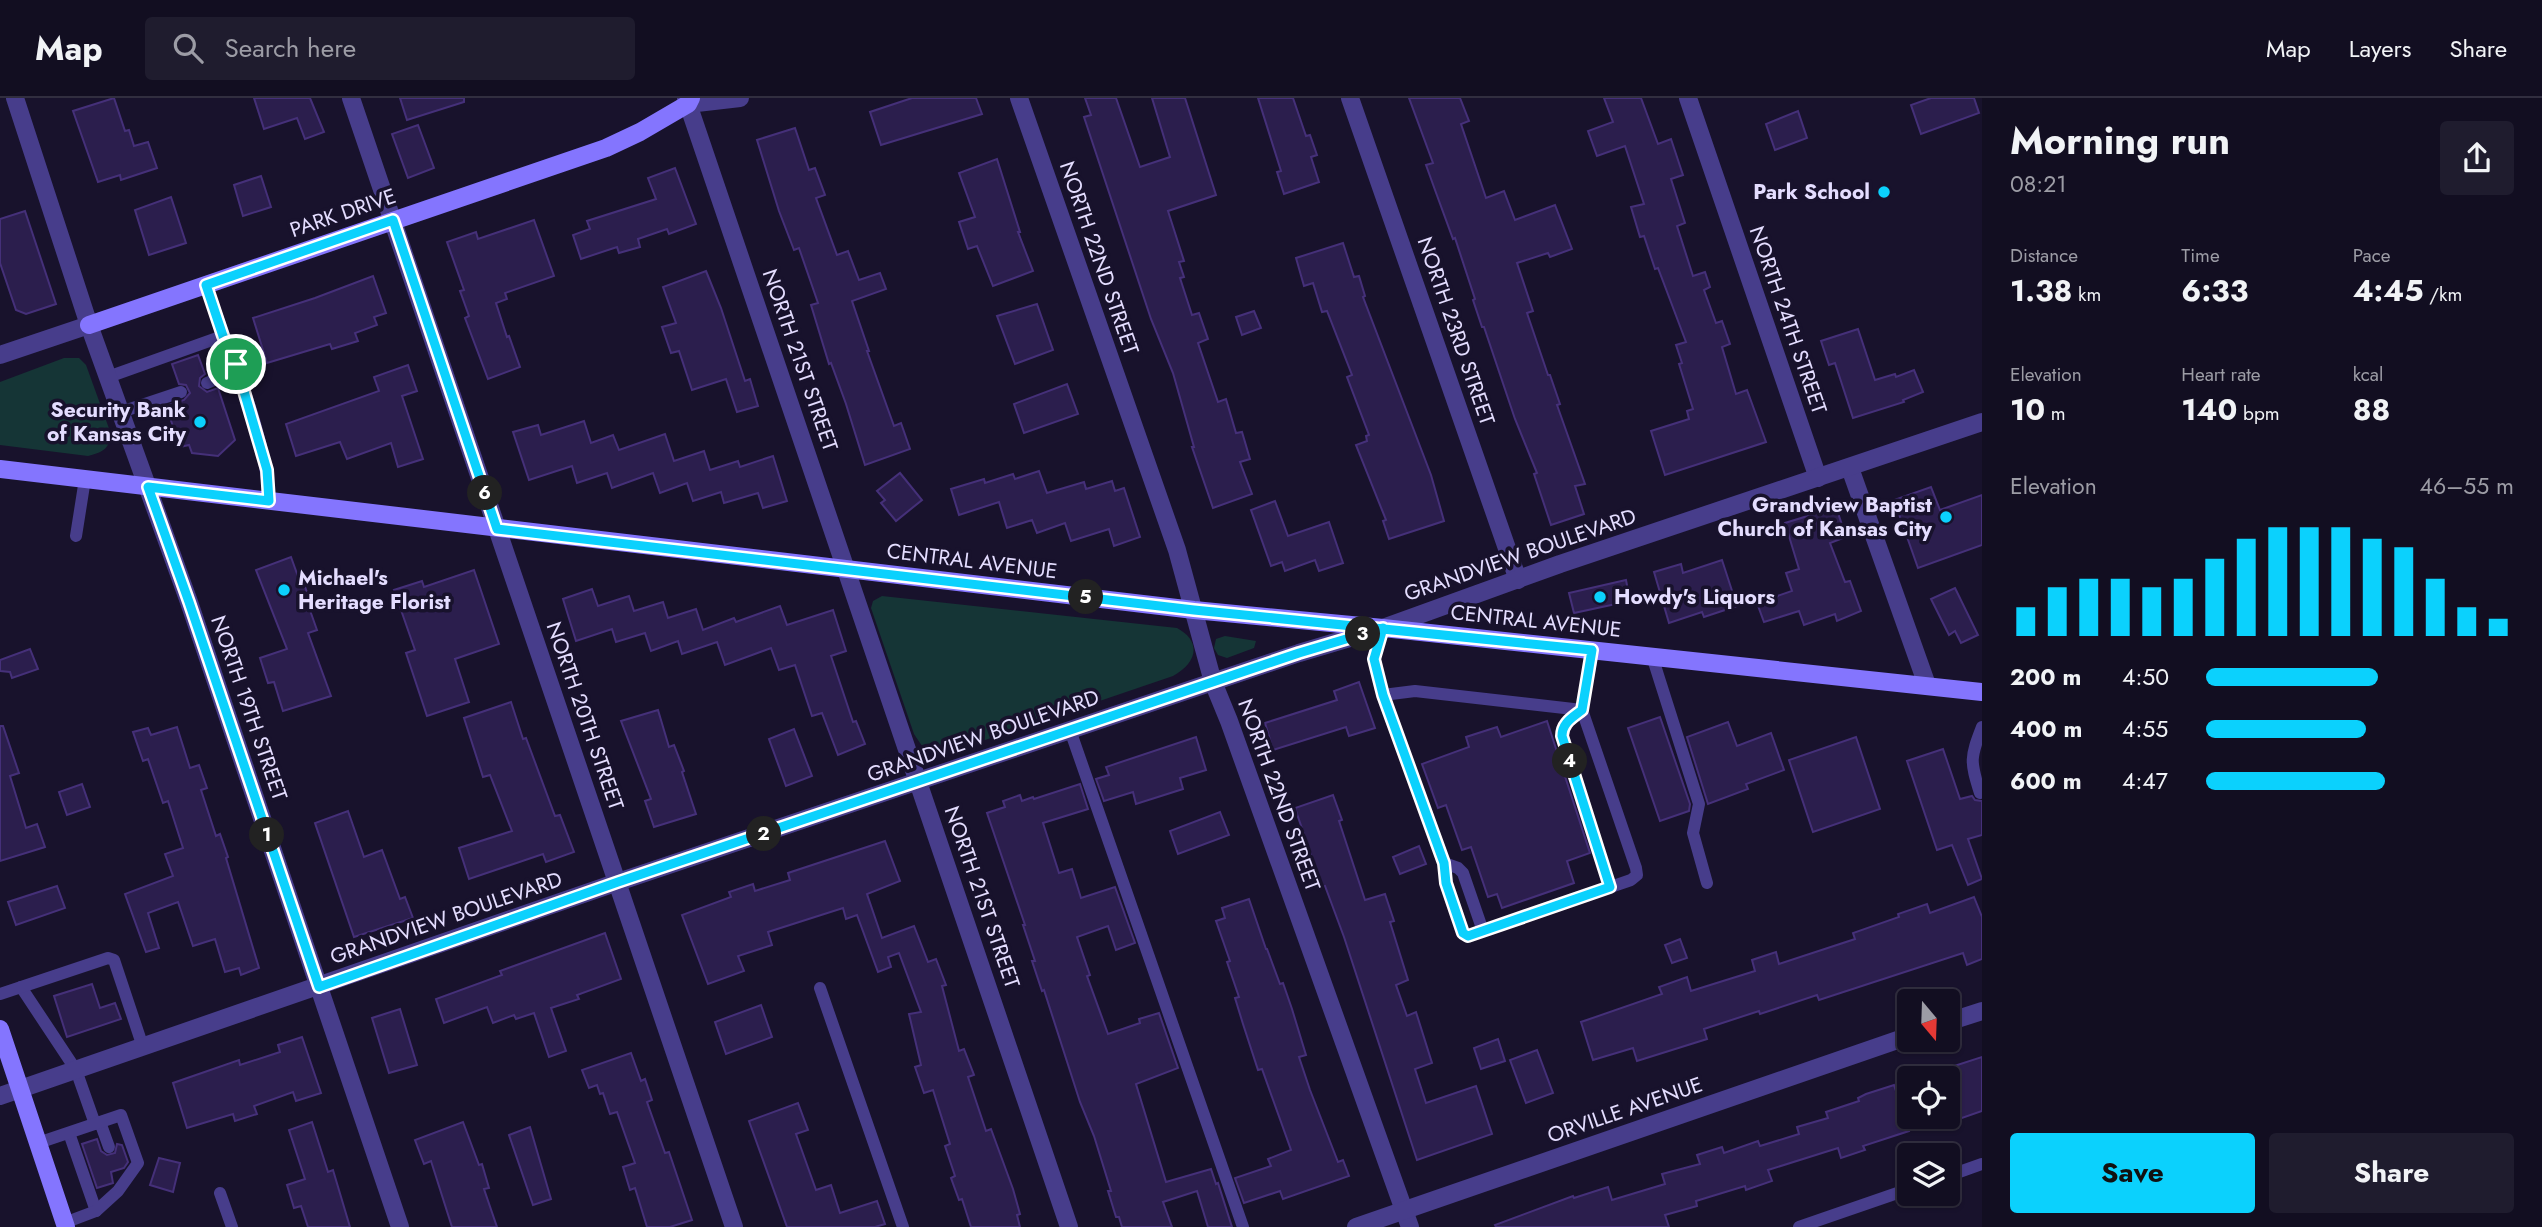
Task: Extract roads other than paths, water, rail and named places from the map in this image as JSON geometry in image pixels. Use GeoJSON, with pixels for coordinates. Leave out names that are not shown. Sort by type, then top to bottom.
{"type":"FeatureCollection","features":[{"type":"Feature","properties":{"kind":"main road","name":"PARK DRIVE"},"geometry":{"type":"LineString","coordinates":[[89,325],[606,148],[640,132],[688,100]]}},
{"type":"Feature","properties":{"kind":"main road","name":"CENTRAL AVENUE"},"geometry":{"type":"LineString","coordinates":[[0,469],[1194,610],[1982,692]]}},
{"type":"Feature","properties":{"kind":"main road"},"geometry":{"type":"LineString","coordinates":[[0,1029],[65,1225]]}},
{"type":"Feature","properties":{"kind":"street","name":"NORTH 19TH STREET"},"geometry":{"type":"LineString","coordinates":[[15,98],[89,325],[189,602],[400,1227]]}},
{"type":"Feature","properties":{"kind":"street","name":"NORTH 20TH STREET"},"geometry":{"type":"LineString","coordinates":[[351,98],[734,1227]]}},
{"type":"Feature","properties":{"kind":"street"},"geometry":{"type":"LineString","coordinates":[[688,100],[740,98]]}},
{"type":"Feature","properties":{"kind":"street","name":"NORTH 22ND STREET"},"geometry":{"type":"LineString","coordinates":[[1019,98],[1177,550],[1213,682],[1407,1218]]}},
{"type":"Feature","properties":{"kind":"street","name":"NORTH 23RD STREET"},"geometry":{"type":"LineString","coordinates":[[1350,98],[1518,580]]}},
{"type":"Feature","properties":{"kind":"street","name":"NORTH 24TH STREET"},"geometry":{"type":"LineString","coordinates":[[1688,98],[1818,478]]}},
{"type":"Feature","properties":{"kind":"street","name":"NORTH 21ST STREET"},"geometry":{"type":"LineString","coordinates":[[688,100],[1069,1227]]}},
{"type":"Feature","properties":{"kind":"street","name":"PARK DRIVE"},"geometry":{"type":"LineString","coordinates":[[0,355],[89,325]]}},
{"type":"Feature","properties":{"kind":"street","name":"GRANDVIEW BOULEVARD"},"geometry":{"type":"LineString","coordinates":[[0,1096],[618,882],[1213,682],[1383,628],[1982,422]]}},
{"type":"Feature","properties":{"kind":"street"},"geometry":{"type":"LineString","coordinates":[[1850,468],[1927,685]]}},
{"type":"Feature","properties":{"kind":"street"},"geometry":{"type":"LineString","coordinates":[[1960,1019],[1982,1011]]}},
{"type":"Feature","properties":{"kind":"street","name":"ORVILLE AVENUE"},"geometry":{"type":"LineString","coordinates":[[1356,1227],[1407,1218],[1897,1040]]}},
{"type":"Feature","properties":{"kind":"lane"},"geometry":{"type":"LineString","coordinates":[[206,285],[223,336],[236,364],[267,470],[269,501]]}},
{"type":"Feature","properties":{"kind":"lane"},"geometry":{"type":"LineString","coordinates":[[108,377],[223,336]]}},
{"type":"Feature","properties":{"kind":"lane"},"geometry":{"type":"LineString","coordinates":[[208,383],[221,377],[236,364]]}},
{"type":"Feature","properties":{"kind":"lane"},"geometry":{"type":"LineString","coordinates":[[121,412],[181,392]]}},
{"type":"Feature","properties":{"kind":"lane"},"geometry":{"type":"LineString","coordinates":[[76,536],[85,479]]}},
{"type":"Feature","properties":{"kind":"lane"},"geometry":{"type":"LineString","coordinates":[[1383,628],[1374,659],[1383,695],[1444,863],[1446,883],[1463,933],[1468,936],[1631,880],[1637,875],[1582,710],[1592,650]]}},
{"type":"Feature","properties":{"kind":"lane"},"geometry":{"type":"LineString","coordinates":[[1652,656],[1699,804],[1693,833],[1707,883]]}},
{"type":"Feature","properties":{"kind":"lane"},"geometry":{"type":"LineString","coordinates":[[1383,695],[1415,691],[1582,710]]}},
{"type":"Feature","properties":{"kind":"lane"},"geometry":{"type":"LineString","coordinates":[[1582,710],[1566,723],[1562,736],[1610,887]]}},
{"type":"Feature","properties":{"kind":"lane"},"geometry":{"type":"LineString","coordinates":[[1980,793],[1972,769],[1971,755],[1982,727]]}},
{"type":"Feature","properties":{"kind":"lane"},"geometry":{"type":"LineString","coordinates":[[1070,730],[1244,1227]]}},
{"type":"Feature","properties":{"kind":"lane"},"geometry":{"type":"LineString","coordinates":[[1444,863],[1463,873],[1483,931]]}},
{"type":"Feature","properties":{"kind":"lane"},"geometry":{"type":"LineString","coordinates":[[0,994],[108,958],[114,960],[143,1047]]}},
{"type":"Feature","properties":{"kind":"lane"},"geometry":{"type":"LineString","coordinates":[[21,987],[76,1070],[108,1147]]}},
{"type":"Feature","properties":{"kind":"lane"},"geometry":{"type":"LineString","coordinates":[[820,988],[903,1227]]}},
{"type":"Feature","properties":{"kind":"lane"},"geometry":{"type":"LineString","coordinates":[[38,1143],[121,1115],[138,1163],[122,1186],[96,1211],[65,1225]]}},
{"type":"Feature","properties":{"kind":"lane"},"geometry":{"type":"LineString","coordinates":[[69,1133],[96,1211]]}},
{"type":"Feature","properties":{"kind":"lane"},"geometry":{"type":"LineString","coordinates":[[1960,1172],[1982,1164]]}},
{"type":"Feature","properties":{"kind":"lane"},"geometry":{"type":"LineString","coordinates":[[117,1170],[122,1186]]}},
{"type":"Feature","properties":{"kind":"lane"},"geometry":{"type":"LineString","coordinates":[[220,1193],[232,1227]]}},
{"type":"Feature","properties":{"kind":"lane"},"geometry":{"type":"LineString","coordinates":[[1799,1227],[1897,1193]]}},
{"type":"Feature","properties":{"kind":"place","name":"Park School"},"geometry":{"type":"Point","coordinates":[1884,192]}},
{"type":"Feature","properties":{"kind":"place","name":"Security Bank of Kansas City"},"geometry":{"type":"Point","coordinates":[200,422]}},
{"type":"Feature","properties":{"kind":"place","name":"Grandview Baptist Church of Kansas City"},"geometry":{"type":"Point","coordinates":[1946,517]}},
{"type":"Feature","properties":{"kind":"place","name":"Michael's Heritage Florist"},"geometry":{"type":"Point","coordinates":[284,590]}},
{"type":"Feature","properties":{"kind":"place","name":"Howdy's Liquors"},"geometry":{"type":"Point","coordinates":[1600,597]}}]}
